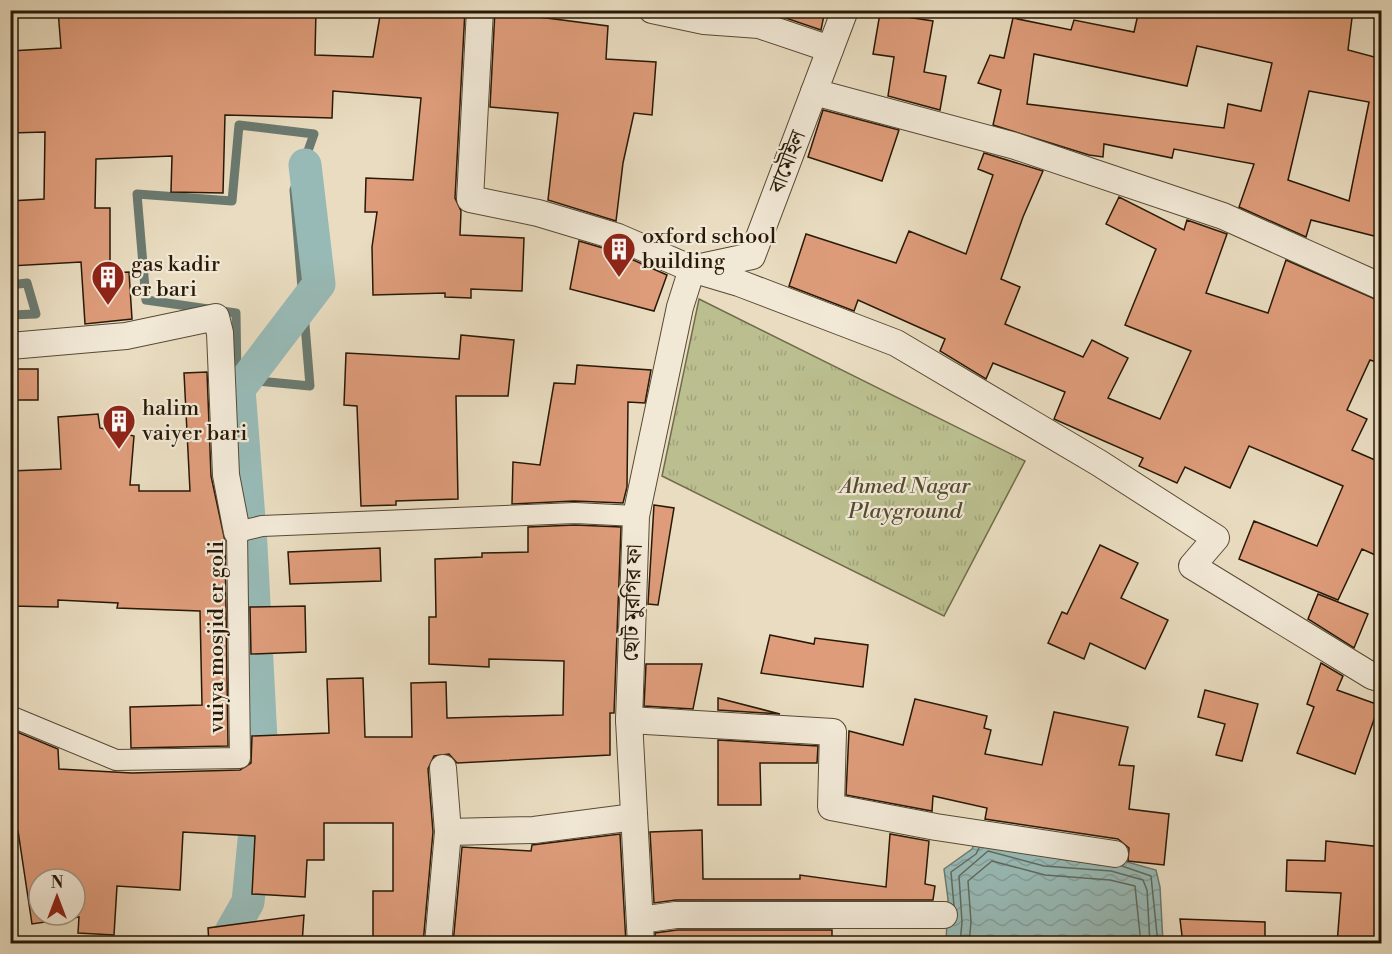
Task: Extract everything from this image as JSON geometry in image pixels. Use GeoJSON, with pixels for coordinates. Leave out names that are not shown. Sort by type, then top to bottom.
{"type":"FeatureCollection","features":[{"type":"Feature","properties":{"kind":"street"},"geometry":{"type":"LineString","coordinates":[[480,10],[470,199],[538,213],[618,237],[692,269],[739,283],[896,343],[971,386],[1216,538],[1192,566],[1372,676],[1382,679]]}},
{"type":"Feature","properties":{"kind":"street"},"geometry":{"type":"LineString","coordinates":[[652,10],[704,21],[759,25],[830,49]]}},
{"type":"Feature","properties":{"kind":"street","name":"বামৌইল"},"geometry":{"type":"LineString","coordinates":[[692,269],[752,256],[845,10]]}},
{"type":"Feature","properties":{"kind":"street"},"geometry":{"type":"LineString","coordinates":[[814,92],[1015,146],[1223,216],[1382,287]]}},
{"type":"Feature","properties":{"kind":"street","name":"ছোট মুরগির ফা"},"geometry":{"type":"LineString","coordinates":[[641,932],[629,720],[636,516],[680,307],[692,269]]}},
{"type":"Feature","properties":{"kind":"street"},"geometry":{"type":"LineString","coordinates":[[10,346],[126,336],[216,317],[219,333],[226,475],[237,532]]}},
{"type":"Feature","properties":{"kind":"street","name":"vuiya mosjid er goli"},"geometry":{"type":"LineString","coordinates":[[10,716],[116,760],[240,758],[237,532],[262,526],[575,513],[636,516]]}},
{"type":"Feature","properties":{"kind":"street"},"geometry":{"type":"LineString","coordinates":[[629,720],[833,732],[831,807],[936,827],[1115,854]]}},
{"type":"Feature","properties":{"kind":"street"},"geometry":{"type":"LineString","coordinates":[[438,944],[448,832],[443,768]]}},
{"type":"Feature","properties":{"kind":"street"},"geometry":{"type":"LineString","coordinates":[[448,832],[534,830],[634,817]]}},
{"type":"Feature","properties":{"kind":"street"},"geometry":{"type":"LineString","coordinates":[[641,932],[676,915],[944,915]]}},
{"type":"Feature","properties":{"kind":"green space","name":"Ahmed Nagar Playground"},"geometry":{"type":"Polygon","coordinates":[[[699,299],[1025,461],[944,616],[662,476],[699,299]]]}},
{"type":"Feature","properties":{"kind":"water"},"geometry":{"type":"Polygon","coordinates":[[[978,835],[1113,858],[1156,870],[1160,887],[1163,943],[946,943],[948,899],[944,869],[972,849],[978,835]]]}},
{"type":"Feature","properties":{"kind":"building"},"geometry":{"type":"Polygon","coordinates":[[[58,10],[316,10],[315,55],[373,57],[381,10],[465,10],[455,198],[461,211],[460,235],[524,238],[522,291],[471,289],[471,298],[445,297],[445,293],[373,295],[372,247],[377,212],[365,212],[366,178],[413,180],[421,98],[333,91],[332,118],[225,115],[223,193],[171,192],[172,156],[96,159],[95,208],[110,208],[110,273],[129,272],[132,319],[85,324],[81,262],[10,266],[10,201],[44,199],[45,132],[10,133],[10,51],[61,48],[58,10]]]}},
{"type":"Feature","properties":{"kind":"building"},"geometry":{"type":"Polygon","coordinates":[[[495,10],[525,10],[524,15],[608,26],[606,59],[656,62],[652,115],[634,113],[623,163],[616,221],[548,200],[558,113],[490,107],[495,10]]]}},
{"type":"Feature","properties":{"kind":"building"},"geometry":{"type":"Polygon","coordinates":[[[762,10],[825,10],[821,30],[762,10]]]}},
{"type":"Feature","properties":{"kind":"building"},"geometry":{"type":"Polygon","coordinates":[[[1139,10],[1186,10],[1211,17],[1213,10],[1353,10],[1348,50],[1382,59],[1382,238],[1311,220],[1306,237],[1239,207],[1254,164],[1174,149],[1172,158],[1104,144],[1103,157],[1089,155],[993,125],[1001,90],[978,83],[990,55],[1004,58],[1013,18],[1071,30],[1074,20],[1134,32],[1139,10]],[[1197,46],[1187,86],[1034,54],[1027,104],[1224,128],[1228,104],[1261,111],[1272,63],[1197,46]],[[1309,91],[1288,180],[1349,201],[1369,102],[1309,91]]]}},
{"type":"Feature","properties":{"kind":"building"},"geometry":{"type":"Polygon","coordinates":[[[880,13],[933,21],[924,72],[946,76],[940,110],[888,96],[894,57],[873,54],[880,13]]]}},
{"type":"Feature","properties":{"kind":"building"},"geometry":{"type":"Polygon","coordinates":[[[823,110],[899,130],[882,181],[808,157],[823,110]]]}},
{"type":"Feature","properties":{"kind":"building"},"geometry":{"type":"Polygon","coordinates":[[[984,153],[1043,171],[1023,217],[1001,279],[1020,287],[1005,324],[1083,357],[1092,340],[1128,358],[1108,398],[1160,419],[1191,351],[1125,325],[1156,249],[1106,224],[1119,197],[1184,230],[1187,220],[1227,234],[1206,293],[1268,313],[1286,260],[1382,302],[1382,364],[1370,360],[1347,410],[1367,419],[1352,450],[1382,463],[1382,558],[1362,549],[1338,600],[1239,559],[1254,521],[1317,546],[1343,486],[1249,446],[1230,488],[1185,467],[1177,483],[1139,466],[1143,458],[1054,419],[1065,392],[993,363],[986,379],[940,351],[945,339],[858,300],[854,311],[789,286],[806,234],[896,263],[909,231],[966,254],[993,175],[978,169],[984,153]]]}},
{"type":"Feature","properties":{"kind":"building","name":"oxford school building"},"geometry":{"type":"Polygon","coordinates":[[[579,241],[613,251],[667,275],[654,311],[570,289],[579,241]]]}},
{"type":"Feature","properties":{"kind":"building"},"geometry":{"type":"Polygon","coordinates":[[[461,335],[514,340],[508,396],[456,396],[458,499],[396,501],[396,505],[361,506],[357,406],[344,405],[346,353],[459,359],[461,335]]]}},
{"type":"Feature","properties":{"kind":"building"},"geometry":{"type":"Polygon","coordinates":[[[577,365],[651,370],[645,403],[628,402],[627,487],[623,503],[574,501],[512,504],[513,462],[540,465],[554,383],[575,384],[577,365]]]}},
{"type":"Feature","properties":{"kind":"building"},"geometry":{"type":"Polygon","coordinates":[[[10,369],[38,369],[38,400],[10,400],[10,369]]]}},
{"type":"Feature","properties":{"kind":"building"},"geometry":{"type":"Polygon","coordinates":[[[207,372],[211,476],[225,541],[228,746],[131,748],[130,707],[202,705],[200,611],[117,608],[118,603],[58,600],[58,607],[11,606],[14,522],[10,522],[10,471],[61,469],[58,417],[98,414],[100,428],[134,436],[130,485],[139,485],[139,491],[190,491],[184,373],[207,372]]]}},
{"type":"Feature","properties":{"kind":"building"},"geometry":{"type":"Polygon","coordinates":[[[654,505],[674,508],[658,605],[648,604],[654,505]]]}},
{"type":"Feature","properties":{"kind":"building"},"geometry":{"type":"Polygon","coordinates":[[[575,525],[621,527],[614,713],[610,713],[610,755],[457,763],[449,754],[434,756],[428,769],[433,832],[423,944],[373,944],[373,891],[393,891],[393,823],[324,823],[324,860],[307,860],[305,897],[252,894],[255,836],[183,832],[180,890],[117,886],[114,935],[78,933],[78,927],[87,927],[87,867],[27,867],[27,891],[18,831],[10,831],[10,729],[58,749],[59,769],[132,773],[240,770],[251,763],[252,736],[329,733],[327,679],[363,678],[365,737],[412,737],[411,683],[446,682],[447,718],[563,715],[564,661],[489,659],[489,667],[429,664],[429,617],[436,617],[435,559],[482,557],[482,553],[528,552],[528,527],[575,525]]]}},
{"type":"Feature","properties":{"kind":"building"},"geometry":{"type":"Polygon","coordinates":[[[1100,545],[1138,563],[1121,598],[1168,620],[1145,669],[1090,643],[1084,659],[1048,643],[1062,612],[1067,614],[1100,545]]]}},
{"type":"Feature","properties":{"kind":"building"},"geometry":{"type":"Polygon","coordinates":[[[380,548],[381,581],[290,584],[288,552],[380,548]]]}},
{"type":"Feature","properties":{"kind":"building"},"geometry":{"type":"Polygon","coordinates":[[[1318,594],[1368,614],[1354,648],[1308,619],[1318,594]]]}},
{"type":"Feature","properties":{"kind":"building"},"geometry":{"type":"Polygon","coordinates":[[[305,606],[306,652],[251,654],[250,607],[305,606]]]}},
{"type":"Feature","properties":{"kind":"building"},"geometry":{"type":"Polygon","coordinates":[[[770,635],[814,644],[815,638],[868,645],[863,687],[761,673],[770,635]]]}},
{"type":"Feature","properties":{"kind":"building"},"geometry":{"type":"Polygon","coordinates":[[[1321,663],[1343,676],[1337,690],[1379,705],[1355,774],[1297,753],[1314,707],[1307,704],[1321,663]]]}},
{"type":"Feature","properties":{"kind":"building"},"geometry":{"type":"Polygon","coordinates":[[[646,664],[702,664],[693,709],[644,706],[646,664]]]}},
{"type":"Feature","properties":{"kind":"building"},"geometry":{"type":"Polygon","coordinates":[[[1205,690],[1258,704],[1242,761],[1216,755],[1225,724],[1198,717],[1205,690]]]}},
{"type":"Feature","properties":{"kind":"building"},"geometry":{"type":"Polygon","coordinates":[[[718,698],[780,714],[718,710],[718,698]]]}},
{"type":"Feature","properties":{"kind":"building"},"geometry":{"type":"Polygon","coordinates":[[[915,699],[987,716],[984,728],[991,730],[985,754],[1042,765],[1054,712],[1128,727],[1119,765],[1134,766],[1129,809],[1169,814],[1164,865],[1128,861],[1129,848],[1118,839],[985,819],[987,808],[933,796],[932,811],[846,795],[849,731],[903,745],[915,699]]]}},
{"type":"Feature","properties":{"kind":"building"},"geometry":{"type":"Polygon","coordinates":[[[718,740],[818,746],[817,763],[760,763],[761,805],[718,805],[718,740]]]}},
{"type":"Feature","properties":{"kind":"building"},"geometry":{"type":"Polygon","coordinates":[[[702,830],[703,879],[800,879],[800,875],[886,887],[890,834],[929,841],[925,884],[935,886],[933,900],[676,900],[654,903],[650,832],[702,830]]]}},
{"type":"Feature","properties":{"kind":"building"},"geometry":{"type":"Polygon","coordinates":[[[620,834],[626,944],[453,944],[462,847],[531,851],[532,845],[620,834]]]}},
{"type":"Feature","properties":{"kind":"building"},"geometry":{"type":"Polygon","coordinates":[[[1326,841],[1382,847],[1382,944],[1337,944],[1341,893],[1286,891],[1287,860],[1325,861],[1326,841]]]}},
{"type":"Feature","properties":{"kind":"building"},"geometry":{"type":"Polygon","coordinates":[[[304,915],[302,944],[209,944],[208,928],[304,915]]]}},
{"type":"Feature","properties":{"kind":"building"},"geometry":{"type":"Polygon","coordinates":[[[1180,919],[1265,922],[1265,944],[1183,944],[1180,919]]]}},
{"type":"Feature","properties":{"kind":"building"},"geometry":{"type":"Polygon","coordinates":[[[677,930],[832,930],[832,944],[656,944],[655,933],[677,930]]]}},
{"type":"Feature","properties":{"kind":"waterway"},"geometry":{"type":"LineString","coordinates":[[239,125],[314,134],[294,190],[310,386],[237,379],[236,313],[146,300],[137,194],[232,201],[239,125]]}},
{"type":"Feature","properties":{"kind":"waterway"},"geometry":{"type":"LineString","coordinates":[[224,944],[248,902],[262,759],[251,545],[239,389],[319,284],[305,165]]}},
{"type":"Feature","properties":{"kind":"waterway"},"geometry":{"type":"LineString","coordinates":[[10,285],[27,283],[36,314],[10,315]]}},
{"type":"Feature","properties":{"kind":"place","name":"oxford school building"},"geometry":{"type":"Point","coordinates":[619,278]}},
{"type":"Feature","properties":{"kind":"place","name":"gas kadir er bari"},"geometry":{"type":"Point","coordinates":[108,306]}},
{"type":"Feature","properties":{"kind":"place","name":"halim vaiyer bari"},"geometry":{"type":"Point","coordinates":[119,450]}}]}
